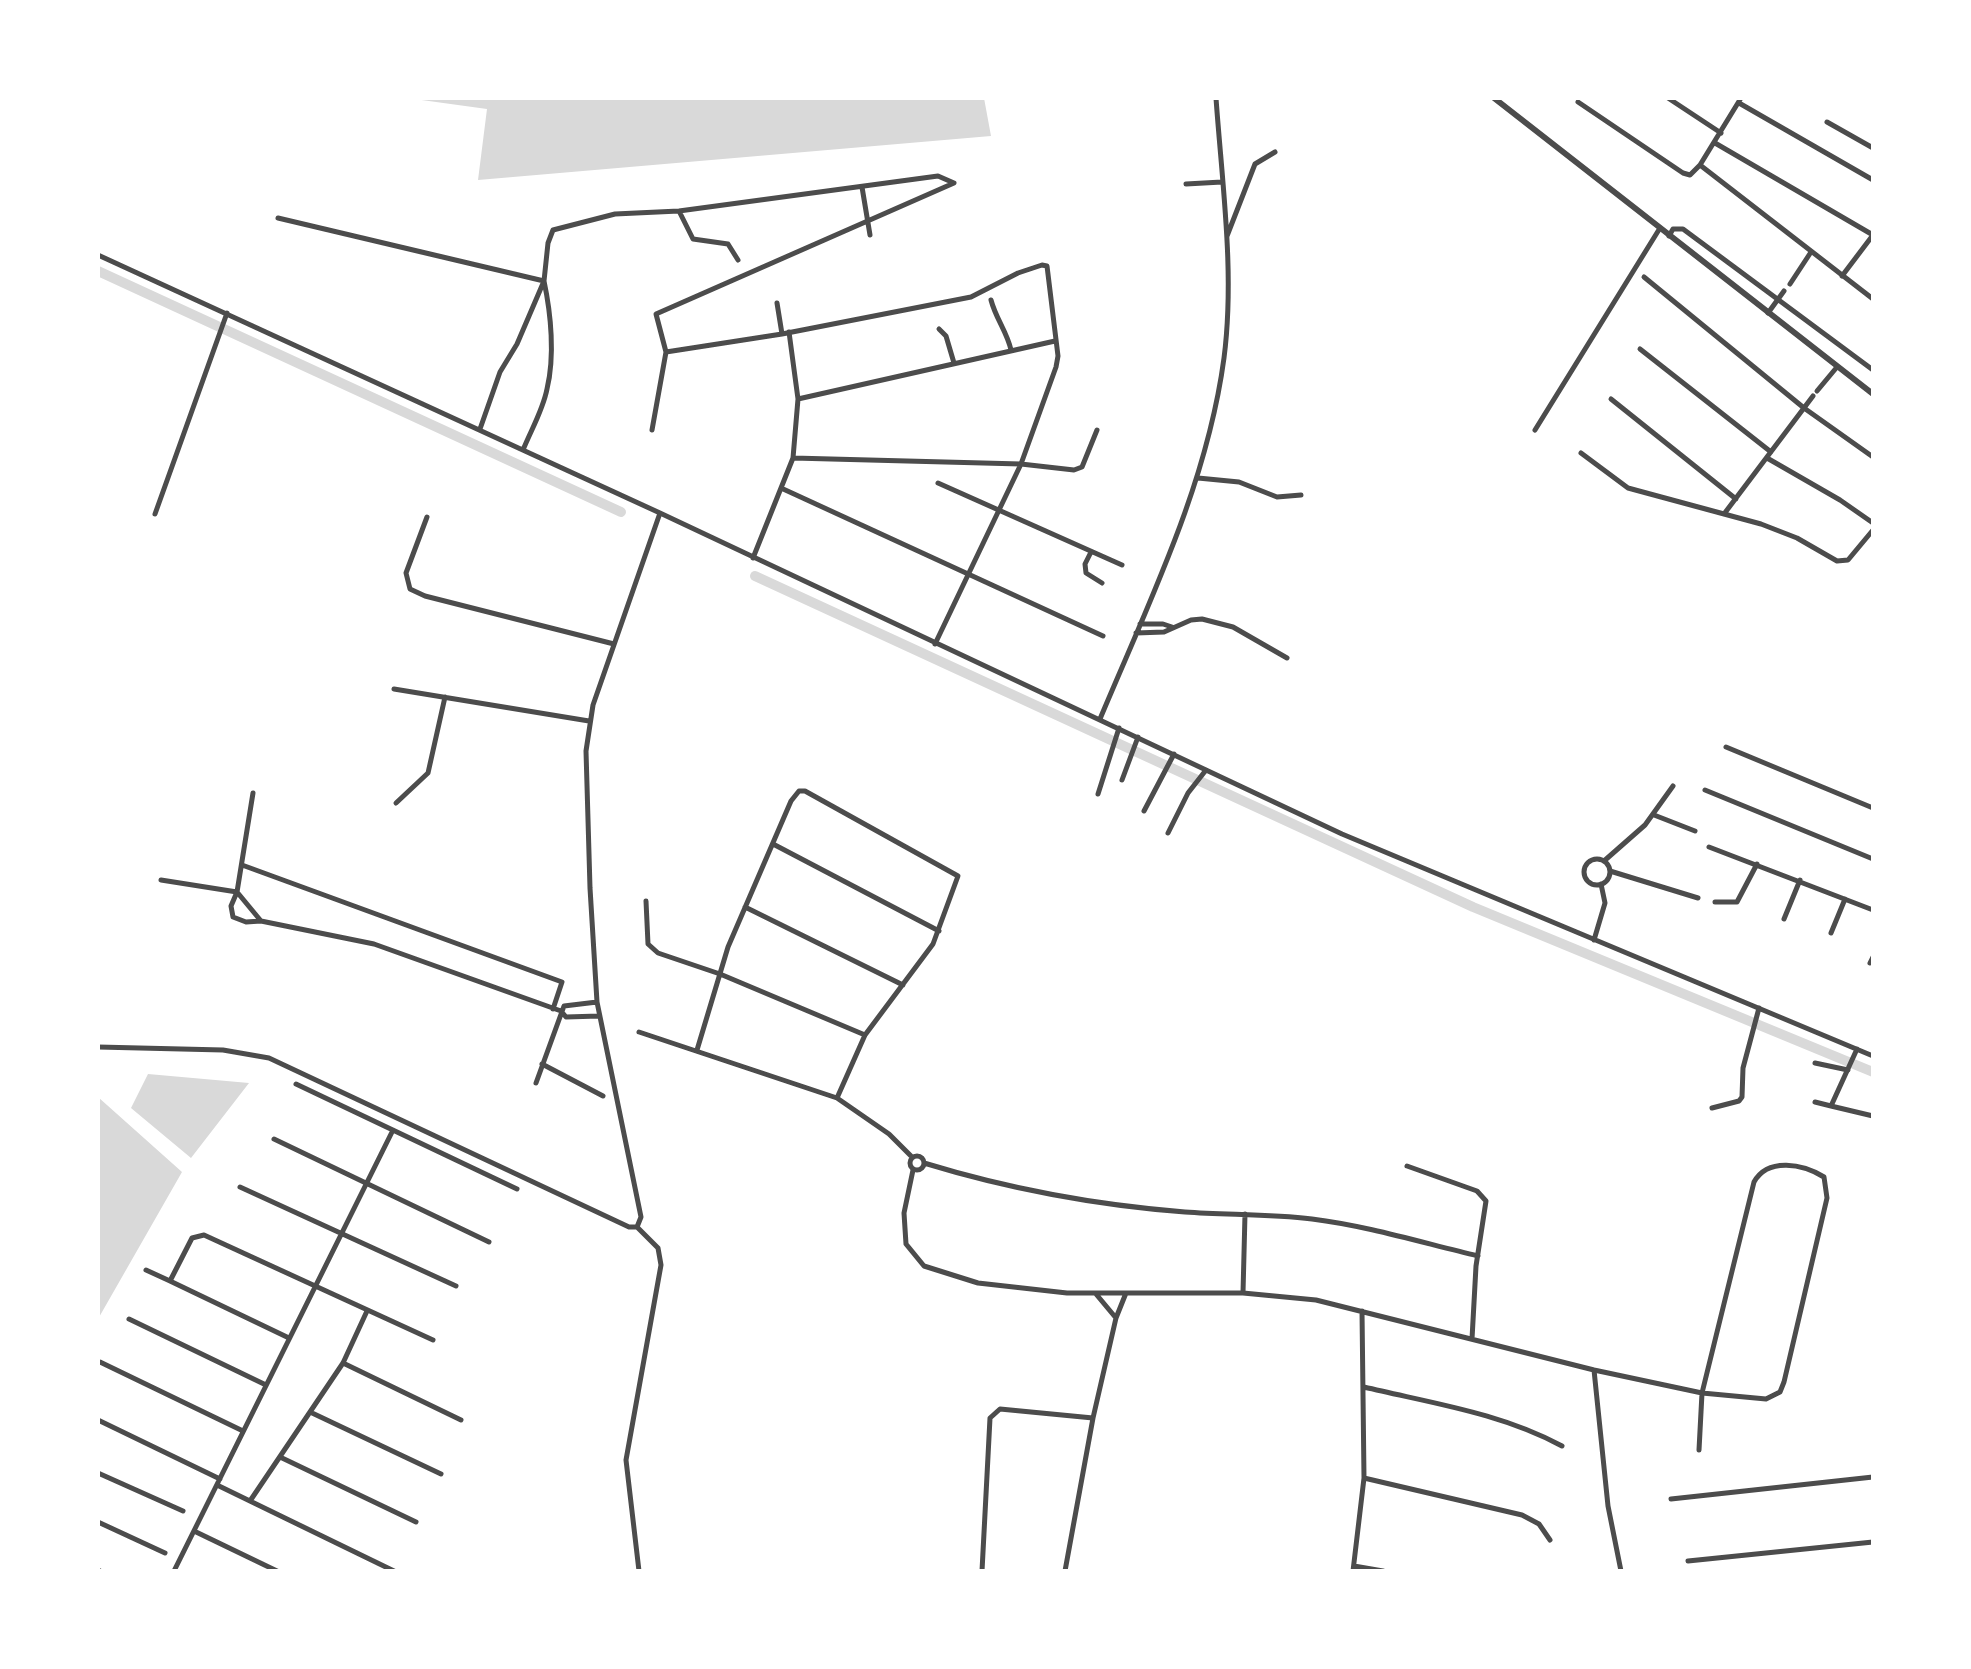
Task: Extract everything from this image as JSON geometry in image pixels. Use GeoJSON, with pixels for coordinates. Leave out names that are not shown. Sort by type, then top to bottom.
{"type":"FeatureCollection","features":[{"type":"Feature","properties":{"kind":"street"},"geometry":{"type":"LineString","coordinates":[[1100,719],[1198,478],[1224,357],[1225,239],[1216,98]]}},
{"type":"Feature","properties":{"kind":"street"},"geometry":{"type":"LineString","coordinates":[[1494,98],[1873,394]]}},
{"type":"Feature","properties":{"kind":"street"},"geometry":{"type":"LineString","coordinates":[[1668,98],[1721,133]]}},
{"type":"Feature","properties":{"kind":"street"},"geometry":{"type":"LineString","coordinates":[[1578,102],[1682,173],[1694,173],[1740,101],[1873,180]]}},
{"type":"Feature","properties":{"kind":"street"},"geometry":{"type":"LineString","coordinates":[[1827,122],[1873,148]]}},
{"type":"Feature","properties":{"kind":"street"},"geometry":{"type":"LineString","coordinates":[[1714,143],[1873,235],[1842,276]]}},
{"type":"Feature","properties":{"kind":"street"},"geometry":{"type":"LineString","coordinates":[[1225,239],[1255,164],[1275,152]]}},
{"type":"Feature","properties":{"kind":"street"},"geometry":{"type":"LineString","coordinates":[[1700,165],[1873,299]]}},
{"type":"Feature","properties":{"kind":"street"},"geometry":{"type":"LineString","coordinates":[[480,429],[500,372],[517,344],[544,281],[548,243],[553,230],[615,214],[679,211],[938,176],[954,183],[656,314],[666,352],[652,430]]}},
{"type":"Feature","properties":{"kind":"street"},"geometry":{"type":"LineString","coordinates":[[1185,184],[1222,182]]}},
{"type":"Feature","properties":{"kind":"street"},"geometry":{"type":"LineString","coordinates":[[862,187],[870,235]]}},
{"type":"Feature","properties":{"kind":"street"},"geometry":{"type":"LineString","coordinates":[[679,211],[693,240],[728,244],[738,260]]}},
{"type":"Feature","properties":{"kind":"street"},"geometry":{"type":"LineString","coordinates":[[278,218],[544,281]]}},
{"type":"Feature","properties":{"kind":"street"},"geometry":{"type":"LineString","coordinates":[[1535,430],[1660,228]]}},
{"type":"Feature","properties":{"kind":"street"},"geometry":{"type":"LineString","coordinates":[[1668,236],[1673,229],[1683,229],[1873,370]]}},
{"type":"Feature","properties":{"kind":"street"},"geometry":{"type":"LineString","coordinates":[[1790,284],[1811,252]]}},
{"type":"Feature","properties":{"kind":"street"},"geometry":{"type":"LineString","coordinates":[[98,255],[480,429],[1100,719],[1137,740],[1174,754],[1204,773],[1342,834],[1759,1008],[1856,1052],[1873,1056]]}},
{"type":"Feature","properties":{"kind":"street"},"geometry":{"type":"LineString","coordinates":[[666,352],[785,333],[971,297],[1018,273],[1042,265],[1048,271],[1058,356],[1056,367],[1021,464],[936,644]]}},
{"type":"Feature","properties":{"kind":"street"},"geometry":{"type":"LineString","coordinates":[[1644,277],[1804,408],[1873,457]]}},
{"type":"Feature","properties":{"kind":"street"},"geometry":{"type":"LineString","coordinates":[[523,450],[544,399],[550,373],[548,301],[544,281]]}},
{"type":"Feature","properties":{"kind":"street"},"geometry":{"type":"LineString","coordinates":[[1768,313],[1784,291]]}},
{"type":"Feature","properties":{"kind":"street"},"geometry":{"type":"LineString","coordinates":[[992,300],[996,317],[1008,336],[1011,350]]}},
{"type":"Feature","properties":{"kind":"street"},"geometry":{"type":"LineString","coordinates":[[752,558],[793,458],[798,399],[777,303]]}},
{"type":"Feature","properties":{"kind":"street"},"geometry":{"type":"LineString","coordinates":[[155,514],[226,313]]}},
{"type":"Feature","properties":{"kind":"street"},"geometry":{"type":"LineString","coordinates":[[939,329],[946,336],[954,363]]}},
{"type":"Feature","properties":{"kind":"street"},"geometry":{"type":"LineString","coordinates":[[798,399],[1055,341]]}},
{"type":"Feature","properties":{"kind":"street"},"geometry":{"type":"LineString","coordinates":[[1640,349],[1769,455],[1873,523]]}},
{"type":"Feature","properties":{"kind":"street"},"geometry":{"type":"LineString","coordinates":[[1724,514],[1837,367]]}},
{"type":"Feature","properties":{"kind":"street"},"geometry":{"type":"LineString","coordinates":[[1611,399],[1736,499]]}},
{"type":"Feature","properties":{"kind":"street"},"geometry":{"type":"LineString","coordinates":[[793,458],[1021,464],[1074,470],[1082,467],[1097,430]]}},
{"type":"Feature","properties":{"kind":"street"},"geometry":{"type":"LineString","coordinates":[[1581,453],[1628,488],[1782,531],[1843,562],[1873,530]]}},
{"type":"Feature","properties":{"kind":"street"},"geometry":{"type":"LineString","coordinates":[[1198,478],[1239,482],[1277,497],[1301,495]]}},
{"type":"Feature","properties":{"kind":"street"},"geometry":{"type":"LineString","coordinates":[[937,483],[1122,565]]}},
{"type":"Feature","properties":{"kind":"street"},"geometry":{"type":"LineString","coordinates":[[780,488],[1103,636]]}},
{"type":"Feature","properties":{"kind":"street"},"geometry":{"type":"LineString","coordinates":[[637,1227],[641,1217],[597,1002],[586,751],[589,721],[660,513]]}},
{"type":"Feature","properties":{"kind":"street"},"geometry":{"type":"LineString","coordinates":[[427,517],[406,573],[410,589],[425,596],[614,644]]}},
{"type":"Feature","properties":{"kind":"street"},"geometry":{"type":"LineString","coordinates":[[1091,552],[1085,564],[1086,573],[1102,583]]}},
{"type":"Feature","properties":{"kind":"street"},"geometry":{"type":"LineString","coordinates":[[1136,633],[1164,632],[1202,618],[1233,627],[1287,658]]}},
{"type":"Feature","properties":{"kind":"street"},"geometry":{"type":"LineString","coordinates":[[1140,624],[1163,624],[1172,628]]}},
{"type":"Feature","properties":{"kind":"street"},"geometry":{"type":"LineString","coordinates":[[394,689],[589,721]]}},
{"type":"Feature","properties":{"kind":"street"},"geometry":{"type":"LineString","coordinates":[[396,803],[428,773],[445,697]]}},
{"type":"Feature","properties":{"kind":"street"},"geometry":{"type":"LineString","coordinates":[[1098,794],[1119,728]]}},
{"type":"Feature","properties":{"kind":"street"},"geometry":{"type":"LineString","coordinates":[[1122,780],[1137,740]]}},
{"type":"Feature","properties":{"kind":"street"},"geometry":{"type":"LineString","coordinates":[[1726,747],[1873,808]]}},
{"type":"Feature","properties":{"kind":"street"},"geometry":{"type":"LineString","coordinates":[[1144,811],[1174,754]]}},
{"type":"Feature","properties":{"kind":"street"},"geometry":{"type":"LineString","coordinates":[[1168,833],[1188,793],[1204,773]]}},
{"type":"Feature","properties":{"kind":"street"},"geometry":{"type":"LineString","coordinates":[[1604,860],[1610,871],[1608,879],[1601,884],[1588,882],[1584,870],[1591,860],[1604,860],[1654,815],[1673,786]]}},
{"type":"Feature","properties":{"kind":"street"},"geometry":{"type":"LineString","coordinates":[[1705,790],[1873,859]]}},
{"type":"Feature","properties":{"kind":"street"},"geometry":{"type":"LineString","coordinates":[[697,1050],[720,974],[795,794],[799,791],[811,793],[955,873],[958,883],[939,931],[865,1035],[837,1098]]}},
{"type":"Feature","properties":{"kind":"street"},"geometry":{"type":"LineString","coordinates":[[253,793],[237,892],[231,906],[233,917],[246,922],[261,921],[374,944],[561,1011],[572,1018],[599,1016]]}},
{"type":"Feature","properties":{"kind":"street"},"geometry":{"type":"LineString","coordinates":[[1654,815],[1695,831]]}},
{"type":"Feature","properties":{"kind":"street"},"geometry":{"type":"LineString","coordinates":[[773,844],[939,931]]}},
{"type":"Feature","properties":{"kind":"street"},"geometry":{"type":"LineString","coordinates":[[1709,847],[1873,910]]}},
{"type":"Feature","properties":{"kind":"street"},"geometry":{"type":"LineString","coordinates":[[1715,902],[1737,902],[1756,864]]}},
{"type":"Feature","properties":{"kind":"street"},"geometry":{"type":"LineString","coordinates":[[242,865],[562,982],[553,1009]]}},
{"type":"Feature","properties":{"kind":"street"},"geometry":{"type":"LineString","coordinates":[[1610,871],[1698,898]]}},
{"type":"Feature","properties":{"kind":"street"},"geometry":{"type":"LineString","coordinates":[[162,880],[237,892],[261,921]]}},
{"type":"Feature","properties":{"kind":"street"},"geometry":{"type":"LineString","coordinates":[[1784,919],[1800,880]]}},
{"type":"Feature","properties":{"kind":"street"},"geometry":{"type":"LineString","coordinates":[[1594,940],[1605,903],[1601,884]]}},
{"type":"Feature","properties":{"kind":"street"},"geometry":{"type":"LineString","coordinates":[[1831,933],[1845,898]]}},
{"type":"Feature","properties":{"kind":"street"},"geometry":{"type":"LineString","coordinates":[[646,901],[648,944],[653,950],[720,974],[865,1035]]}},
{"type":"Feature","properties":{"kind":"street"},"geometry":{"type":"LineString","coordinates":[[746,907],[903,985]]}},
{"type":"Feature","properties":{"kind":"street"},"geometry":{"type":"LineString","coordinates":[[536,1083],[561,1011],[571,1004],[597,1002]]}},
{"type":"Feature","properties":{"kind":"street"},"geometry":{"type":"LineString","coordinates":[[1712,1108],[1739,1101],[1742,1097],[1743,1068],[1759,1008]]}},
{"type":"Feature","properties":{"kind":"street"},"geometry":{"type":"LineString","coordinates":[[639,1032],[837,1098],[889,1134],[912,1157],[922,1158],[924,1163],[985,1181],[1071,1199],[1187,1212],[1315,1220],[1363,1228],[1478,1256]]}},
{"type":"Feature","properties":{"kind":"street"},"geometry":{"type":"LineString","coordinates":[[98,1047],[223,1050],[269,1058],[629,1227],[637,1227],[657,1248],[661,1265],[626,1460],[639,1571]]}},
{"type":"Feature","properties":{"kind":"street"},"geometry":{"type":"LineString","coordinates":[[1831,1106],[1856,1052]]}},
{"type":"Feature","properties":{"kind":"street"},"geometry":{"type":"LineString","coordinates":[[1815,1063],[1849,1067]]}},
{"type":"Feature","properties":{"kind":"street"},"geometry":{"type":"LineString","coordinates":[[542,1064],[603,1096]]}},
{"type":"Feature","properties":{"kind":"street"},"geometry":{"type":"LineString","coordinates":[[296,1084],[517,1189]]}},
{"type":"Feature","properties":{"kind":"street"},"geometry":{"type":"LineString","coordinates":[[1815,1102],[1873,1116]]}},
{"type":"Feature","properties":{"kind":"street"},"geometry":{"type":"LineString","coordinates":[[174,1571],[393,1130]]}},
{"type":"Feature","properties":{"kind":"street"},"geometry":{"type":"LineString","coordinates":[[274,1139],[489,1242]]}},
{"type":"Feature","properties":{"kind":"street"},"geometry":{"type":"LineString","coordinates":[[912,1157],[910,1166],[913,1170],[903,1230],[906,1244],[925,1266],[964,1280],[1013,1289],[1096,1294],[1243,1293],[1316,1300],[1594,1370],[1702,1393],[1766,1399],[1780,1392],[1827,1198],[1824,1177],[1813,1170],[1770,1166],[1759,1172],[1754,1182],[1702,1393],[1699,1450]]}},
{"type":"Feature","properties":{"kind":"street"},"geometry":{"type":"LineString","coordinates":[[913,1170],[918,1171],[924,1163]]}},
{"type":"Feature","properties":{"kind":"street"},"geometry":{"type":"LineString","coordinates":[[1407,1166],[1482,1194],[1487,1208],[1478,1256],[1472,1339]]}},
{"type":"Feature","properties":{"kind":"street"},"geometry":{"type":"LineString","coordinates":[[240,1187],[456,1286]]}},
{"type":"Feature","properties":{"kind":"street"},"geometry":{"type":"LineString","coordinates":[[1243,1293],[1245,1214]]}},
{"type":"Feature","properties":{"kind":"street"},"geometry":{"type":"LineString","coordinates":[[170,1281],[192,1237],[204,1235],[433,1340]]}},
{"type":"Feature","properties":{"kind":"street"},"geometry":{"type":"LineString","coordinates":[[146,1270],[289,1338]]}},
{"type":"Feature","properties":{"kind":"street"},"geometry":{"type":"LineString","coordinates":[[1065,1571],[1093,1418],[1116,1318],[1126,1293]]}},
{"type":"Feature","properties":{"kind":"street"},"geometry":{"type":"LineString","coordinates":[[1096,1294],[1116,1318]]}},
{"type":"Feature","properties":{"kind":"street"},"geometry":{"type":"LineString","coordinates":[[250,1501],[343,1363],[367,1311]]}},
{"type":"Feature","properties":{"kind":"street"},"geometry":{"type":"LineString","coordinates":[[1362,1311],[1364,1478],[1354,1568],[1383,1571]]}},
{"type":"Feature","properties":{"kind":"street"},"geometry":{"type":"LineString","coordinates":[[129,1319],[266,1385]]}},
{"type":"Feature","properties":{"kind":"street"},"geometry":{"type":"LineString","coordinates":[[100,1362],[243,1432]]}},
{"type":"Feature","properties":{"kind":"street"},"geometry":{"type":"LineString","coordinates":[[343,1363],[461,1420]]}},
{"type":"Feature","properties":{"kind":"street"},"geometry":{"type":"LineString","coordinates":[[1594,1370],[1608,1506],[1621,1571]]}},
{"type":"Feature","properties":{"kind":"street"},"geometry":{"type":"LineString","coordinates":[[1363,1387],[1501,1420],[1536,1432],[1562,1446]]}},
{"type":"Feature","properties":{"kind":"street"},"geometry":{"type":"LineString","coordinates":[[982,1571],[990,1418],[993,1413],[1000,1409],[1093,1418]]}},
{"type":"Feature","properties":{"kind":"street"},"geometry":{"type":"LineString","coordinates":[[310,1412],[441,1474]]}},
{"type":"Feature","properties":{"kind":"street"},"geometry":{"type":"LineString","coordinates":[[98,1420],[250,1501],[394,1571]]}},
{"type":"Feature","properties":{"kind":"street"},"geometry":{"type":"LineString","coordinates":[[280,1457],[416,1522]]}},
{"type":"Feature","properties":{"kind":"street"},"geometry":{"type":"LineString","coordinates":[[98,1473],[183,1511]]}},
{"type":"Feature","properties":{"kind":"street"},"geometry":{"type":"LineString","coordinates":[[1671,1499],[1873,1477]]}},
{"type":"Feature","properties":{"kind":"street"},"geometry":{"type":"LineString","coordinates":[[1364,1478],[1521,1515],[1539,1524],[1550,1540]]}},
{"type":"Feature","properties":{"kind":"street"},"geometry":{"type":"LineString","coordinates":[[98,1522],[166,1553]]}},
{"type":"Feature","properties":{"kind":"street"},"geometry":{"type":"LineString","coordinates":[[194,1531],[276,1571]]}},
{"type":"Feature","properties":{"kind":"street"},"geometry":{"type":"LineString","coordinates":[[1688,1561],[1873,1542]]}},
{"type":"Feature","properties":{"kind":"shaded area"},"geometry":{"type":"Polygon","coordinates":[[[407,98],[984,98],[991,136],[478,180],[487,109],[407,98]]]}},
{"type":"Feature","properties":{"kind":"shaded area"},"geometry":{"type":"Polygon","coordinates":[[[148,1074],[249,1083],[191,1158],[131,1108],[148,1074]]]}},
{"type":"Feature","properties":{"kind":"shaded area"},"geometry":{"type":"Polygon","coordinates":[[[98,1097],[182,1172],[98,1319],[98,1097]]]}},
{"type":"Feature","properties":{"kind":"waterway"},"geometry":{"type":"LineString","coordinates":[[98,271],[621,512]]}},
{"type":"Feature","properties":{"kind":"waterway"},"geometry":{"type":"LineString","coordinates":[[755,576],[1473,907],[1873,1072]]}}]}
